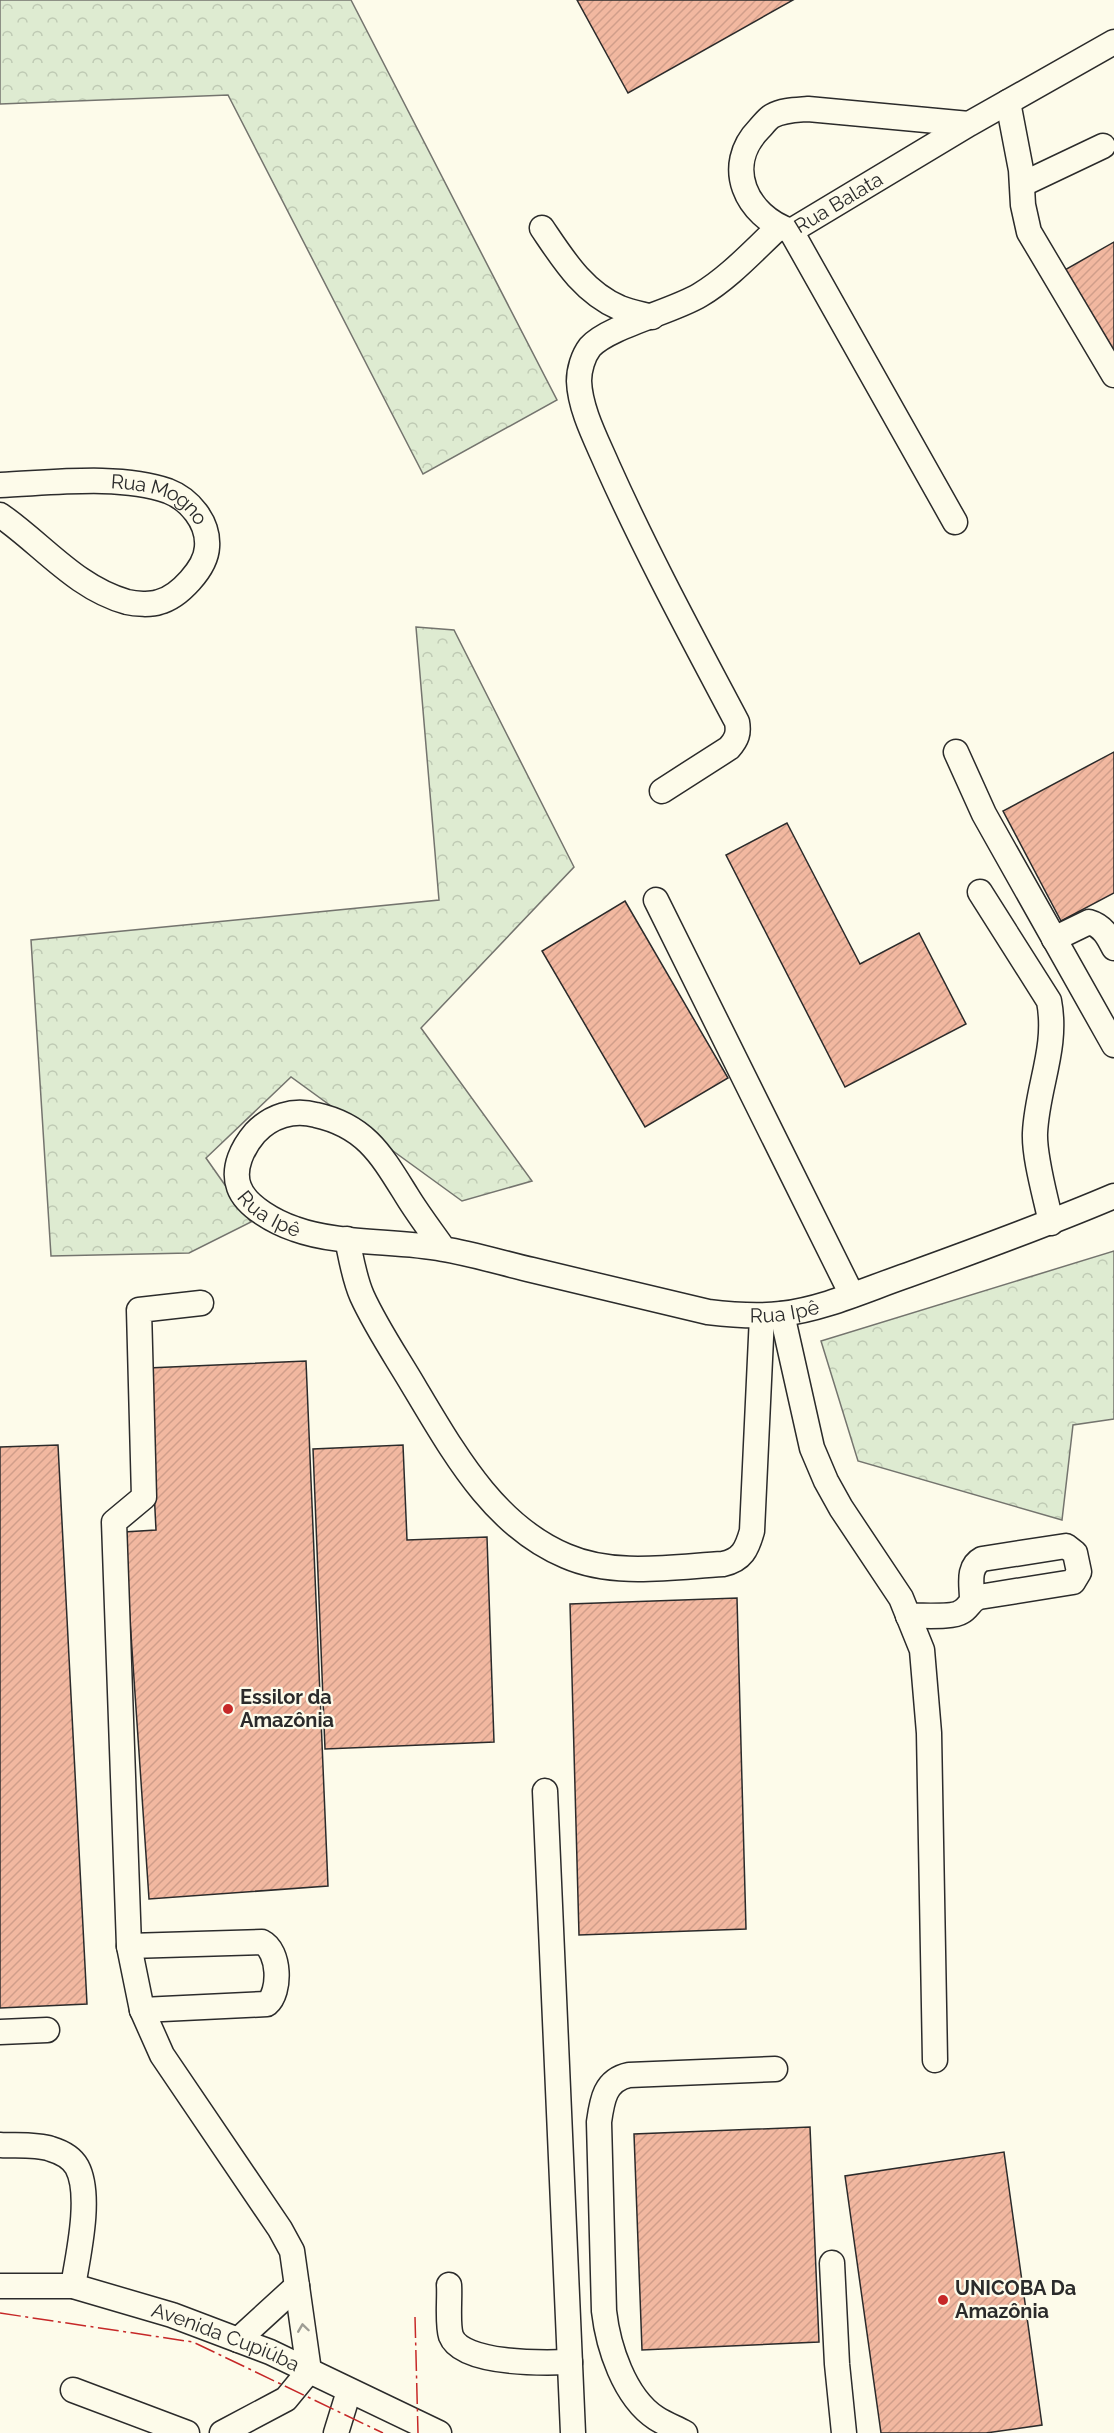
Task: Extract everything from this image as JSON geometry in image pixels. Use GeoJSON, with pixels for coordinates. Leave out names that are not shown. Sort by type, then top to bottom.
{"type":"FeatureCollection","features":[{"type":"Feature","properties":{"kind":"street","name":"Rua Balata"},"geometry":{"type":"LineString","coordinates":[[969,124],[808,109],[784,111],[770,117],[747,142],[741,165],[744,186],[753,206],[785,229],[1114,42]]}},
{"type":"Feature","properties":{"kind":"street"},"geometry":{"type":"LineString","coordinates":[[1008,102],[1029,232],[1114,375]]}},
{"type":"Feature","properties":{"kind":"street"},"geometry":{"type":"LineString","coordinates":[[1023,184],[1103,146]]}},
{"type":"Feature","properties":{"kind":"street"},"geometry":{"type":"LineString","coordinates":[[542,228],[569,268],[585,285],[620,308],[652,317]]}},
{"type":"Feature","properties":{"kind":"street"},"geometry":{"type":"LineString","coordinates":[[663,791],[729,747],[736,739],[737,722],[640,538],[593,432],[582,399],[579,381],[581,364],[589,348],[604,336],[700,295],[785,229],[955,522]]}},
{"type":"Feature","properties":{"kind":"street","name":"Rua Mogno"},"geometry":{"type":"LineString","coordinates":[[0,485],[135,482],[170,491],[191,506],[205,526],[207,547],[198,570],[181,590],[158,603],[129,603],[102,592],[72,574],[21,529],[0,515]]}},
{"type":"Feature","properties":{"kind":"street"},"geometry":{"type":"LineString","coordinates":[[956,752],[984,814],[1114,1045]]}},
{"type":"Feature","properties":{"kind":"street"},"geometry":{"type":"LineString","coordinates":[[980,892],[1048,1001],[1052,1020],[1052,1043],[1035,1135],[1051,1223]]}},
{"type":"Feature","properties":{"kind":"street"},"geometry":{"type":"LineString","coordinates":[[656,900],[852,1295]]}},
{"type":"Feature","properties":{"kind":"street"},"geometry":{"type":"LineString","coordinates":[[1054,939],[1089,922],[1100,927],[1114,948]]}},
{"type":"Feature","properties":{"kind":"street","name":"Rua Ipê"},"geometry":{"type":"LineString","coordinates":[[442,1248],[389,1166],[373,1145],[358,1132],[332,1118],[305,1112],[285,1114],[264,1124],[247,1142],[237,1165],[239,1188],[255,1208],[279,1223],[298,1230],[347,1239],[442,1248],[708,1312],[750,1317],[811,1308],[852,1295],[1051,1223],[1114,1196]]}},
{"type":"Feature","properties":{"kind":"street"},"geometry":{"type":"LineString","coordinates":[[347,1239],[361,1294],[456,1455],[495,1506],[533,1538],[565,1556],[595,1566],[628,1569],[723,1564],[734,1562],[742,1556],[748,1546],[752,1531],[772,1315]]}},
{"type":"Feature","properties":{"kind":"street"},"geometry":{"type":"LineString","coordinates":[[201,1303],[139,1310],[144,1497],[114,1522],[129,1946],[142,2010],[162,2055],[280,2229],[292,2251],[309,2371],[286,2399],[222,2433]]}},
{"type":"Feature","properties":{"kind":"street"},"geometry":{"type":"LineString","coordinates":[[772,1315],[812,1448],[826,1481],[901,1598],[922,1650],[930,1732],[935,2060]]}},
{"type":"Feature","properties":{"kind":"street"},"geometry":{"type":"LineString","coordinates":[[908,1616],[955,1615],[963,1612],[972,1599]]}},
{"type":"Feature","properties":{"kind":"street"},"geometry":{"type":"LineString","coordinates":[[545,1791],[573,2433]]}},
{"type":"Feature","properties":{"kind":"street"},"geometry":{"type":"LineString","coordinates":[[129,1946],[262,1942],[269,1946],[275,1958],[276,1991],[274,1998],[267,2004],[142,2010]]}},
{"type":"Feature","properties":{"kind":"street"},"geometry":{"type":"LineString","coordinates":[[0,2032],[47,2030]]}},
{"type":"Feature","properties":{"kind":"street"},"geometry":{"type":"LineString","coordinates":[[685,2433],[654,2417],[639,2401],[620,2370],[606,2335],[599,2122],[602,2102],[612,2081],[629,2075],[775,2069]]}},
{"type":"Feature","properties":{"kind":"street"},"geometry":{"type":"LineString","coordinates":[[0,2145],[48,2148],[66,2156],[76,2166],[82,2181],[83,2218],[73,2286]]}},
{"type":"Feature","properties":{"kind":"street"},"geometry":{"type":"LineString","coordinates":[[832,2263],[837,2364],[844,2433]]}},
{"type":"Feature","properties":{"kind":"street"},"geometry":{"type":"LineString","coordinates":[[449,2285],[450,2332],[456,2344],[475,2353],[508,2362],[526,2364],[570,2362]]}},
{"type":"Feature","properties":{"kind":"street","name":"Avenida Cupiúba"},"geometry":{"type":"LineString","coordinates":[[0,2286],[73,2286],[172,2315],[238,2340],[309,2371],[439,2433]]}},
{"type":"Feature","properties":{"kind":"street"},"geometry":{"type":"LineString","coordinates":[[238,2340],[297,2286]]}},
{"type":"Feature","properties":{"kind":"street"},"geometry":{"type":"LineString","coordinates":[[73,2390],[187,2433]]}},
{"type":"Feature","properties":{"kind":"street"},"geometry":{"type":"LineString","coordinates":[[336,2433],[349,2391]]}},
{"type":"Feature","properties":{"kind":"green space"},"geometry":{"type":"Polygon","coordinates":[[[0,0],[351,0],[557,400],[423,474],[228,95],[0,104],[0,0]]]}},
{"type":"Feature","properties":{"kind":"green space"},"geometry":{"type":"Polygon","coordinates":[[[416,627],[454,630],[574,867],[421,1028],[532,1181],[462,1201],[291,1077],[206,1158],[251,1222],[189,1253],[51,1256],[31,940],[439,900],[416,627]]]}},
{"type":"Feature","properties":{"kind":"green space"},"geometry":{"type":"Polygon","coordinates":[[[1114,1251],[1114,1419],[1073,1425],[1062,1520],[858,1461],[821,1341],[1114,1251]]]}},
{"type":"Feature","properties":{"kind":"building"},"geometry":{"type":"Polygon","coordinates":[[[577,0],[793,0],[628,93],[577,0]]]}},
{"type":"Feature","properties":{"kind":"building"},"geometry":{"type":"Polygon","coordinates":[[[1114,242],[1114,360],[1063,271],[1114,242]]]}},
{"type":"Feature","properties":{"kind":"building"},"geometry":{"type":"Polygon","coordinates":[[[1114,752],[1114,893],[1061,921],[1003,811],[1114,752]]]}},
{"type":"Feature","properties":{"kind":"building"},"geometry":{"type":"Polygon","coordinates":[[[787,823],[860,964],[919,933],[966,1024],[845,1087],[726,855],[787,823]]]}},
{"type":"Feature","properties":{"kind":"building"},"geometry":{"type":"Polygon","coordinates":[[[625,901],[728,1078],[645,1127],[542,951],[625,901]]]}},
{"type":"Feature","properties":{"kind":"building","name":"Essilor da Amazônia"},"geometry":{"type":"Polygon","coordinates":[[[306,1361],[328,1886],[149,1899],[124,1532],[156,1530],[148,1368],[306,1361]]]}},
{"type":"Feature","properties":{"kind":"building"},"geometry":{"type":"Polygon","coordinates":[[[58,1445],[87,2004],[0,2008],[0,1447],[58,1445]]]}},
{"type":"Feature","properties":{"kind":"building"},"geometry":{"type":"Polygon","coordinates":[[[403,1445],[407,1540],[487,1537],[494,1742],[325,1749],[313,1449],[403,1445]]]}},
{"type":"Feature","properties":{"kind":"building"},"geometry":{"type":"Polygon","coordinates":[[[737,1598],[746,1929],[579,1935],[570,1604],[737,1598]]]}},
{"type":"Feature","properties":{"kind":"building"},"geometry":{"type":"Polygon","coordinates":[[[810,2127],[819,2342],[642,2350],[634,2134],[810,2127]]]}},
{"type":"Feature","properties":{"kind":"building","name":"UNICOBA Da Amazônia"},"geometry":{"type":"Polygon","coordinates":[[[1004,2152],[1042,2425],[986,2433],[881,2433],[845,2176],[1004,2152]]]}},
{"type":"Feature","properties":{"kind":"power"},"geometry":{"type":"LineString","coordinates":[[0,2313],[193,2342],[383,2433]]}},
{"type":"Feature","properties":{"kind":"power"},"geometry":{"type":"LineString","coordinates":[[415,2317],[418,2433]]}},
{"type":"Feature","properties":{"kind":"place","name":"Essilor da Amazônia"},"geometry":{"type":"Point","coordinates":[228,1709]}},
{"type":"Feature","properties":{"kind":"place","name":"UNICOBA Da Amazônia"},"geometry":{"type":"Point","coordinates":[943,2300]}}]}
